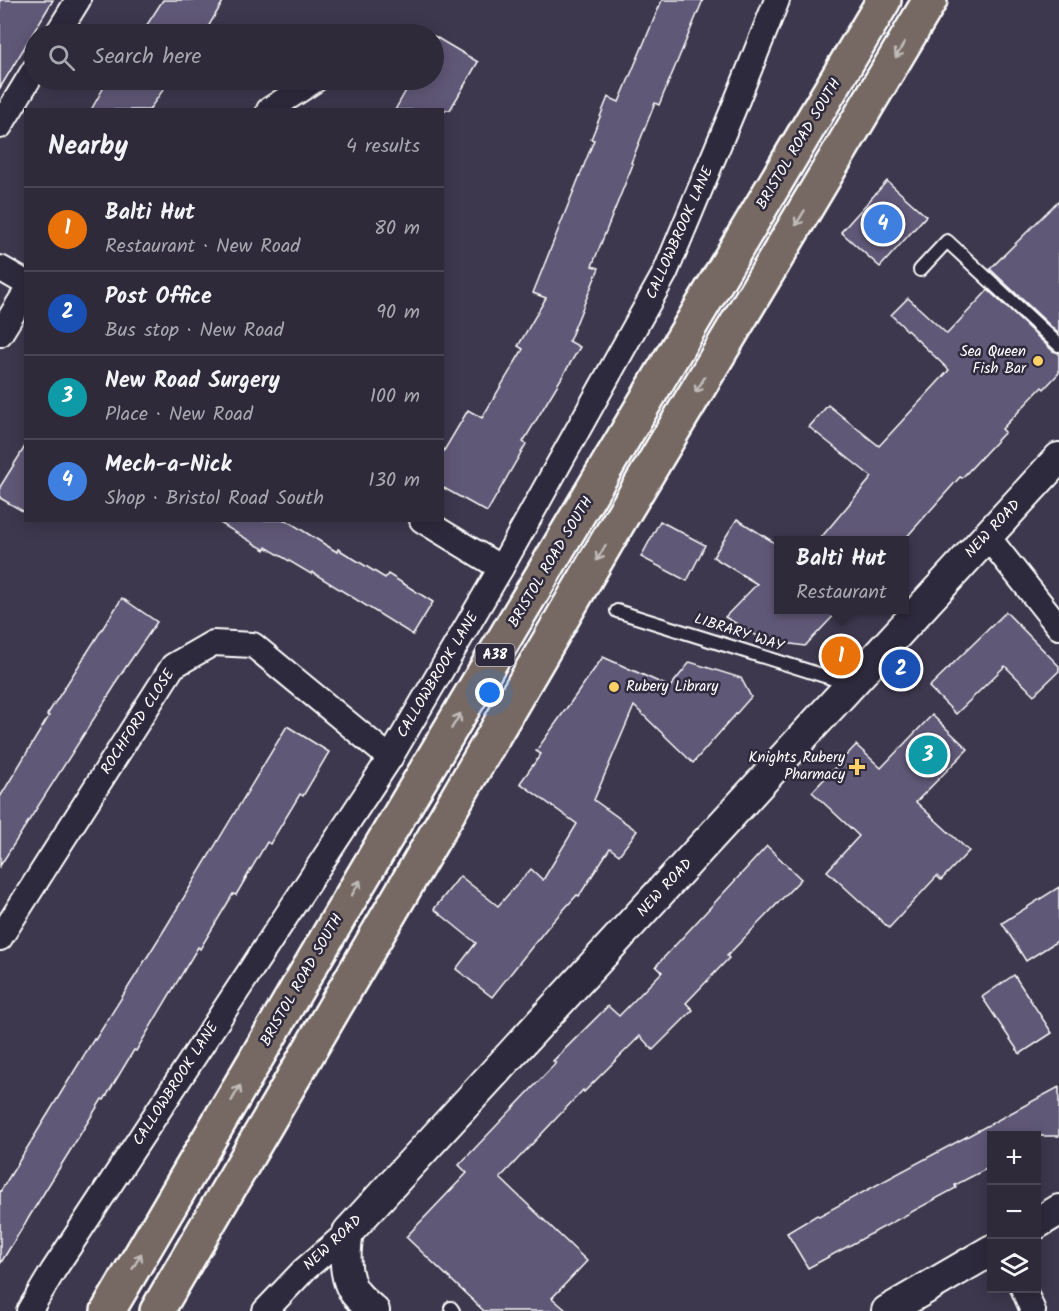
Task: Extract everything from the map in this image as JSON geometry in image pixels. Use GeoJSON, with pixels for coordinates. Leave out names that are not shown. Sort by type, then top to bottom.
{"type":"FeatureCollection","features":[{"type":"Feature","properties":{"kind":"highway","name":"BRISTOL ROAD SOUTH"},"geometry":{"type":"LineString","coordinates":[[108,1311],[365,873],[884,0]]}},
{"type":"Feature","properties":{"kind":"highway","name":"A38"},"geometry":{"type":"LineString","coordinates":[[157,1311],[622,516],[930,0]]}},
{"type":"Feature","properties":{"kind":"street"},"geometry":{"type":"LineString","coordinates":[[63,24],[78,0]]}},
{"type":"Feature","properties":{"kind":"street","name":"CALLOWBROOK LANE"},"geometry":{"type":"LineString","coordinates":[[29,1311],[53,1270],[390,758],[501,568],[665,273],[777,0]]}},
{"type":"Feature","properties":{"kind":"street"},"geometry":{"type":"LineString","coordinates":[[0,126],[24,86]]}},
{"type":"Feature","properties":{"kind":"street"},"geometry":{"type":"LineString","coordinates":[[272,108],[300,90]]}},
{"type":"Feature","properties":{"kind":"street"},"geometry":{"type":"LineString","coordinates":[[0,268],[24,282]]}},
{"type":"Feature","properties":{"kind":"street"},"geometry":{"type":"LineString","coordinates":[[0,334],[24,295]]}},
{"type":"Feature","properties":{"kind":"street","name":"NEW ROAD"},"geometry":{"type":"LineString","coordinates":[[264,1311],[304,1269],[348,1232],[987,536],[1049,474]]}},
{"type":"Feature","properties":{"kind":"street"},"geometry":{"type":"LineString","coordinates":[[425,522],[501,568]]}},
{"type":"Feature","properties":{"kind":"street"},"geometry":{"type":"LineString","coordinates":[[987,536],[1059,627]]}},
{"type":"Feature","properties":{"kind":"street","name":"ROCHFORD CLOSE"},"geometry":{"type":"LineString","coordinates":[[0,938],[172,666],[213,643],[253,645],[390,758]]}},
{"type":"Feature","properties":{"kind":"street"},"geometry":{"type":"LineString","coordinates":[[1041,1221],[1059,1210]]}},
{"type":"Feature","properties":{"kind":"street"},"geometry":{"type":"LineString","coordinates":[[348,1232],[344,1253],[351,1284],[354,1293],[374,1311]]}},
{"type":"Feature","properties":{"kind":"street"},"geometry":{"type":"LineString","coordinates":[[887,1311],[987,1253]]}},
{"type":"Feature","properties":{"kind":"street"},"geometry":{"type":"LineString","coordinates":[[1025,1293],[1033,1311]]}},
{"type":"Feature","properties":{"kind":"lane"},"geometry":{"type":"LineString","coordinates":[[920,270],[946,241],[1059,345]]}},
{"type":"Feature","properties":{"kind":"lane","name":"LIBRARY WAY"},"geometry":{"type":"LineString","coordinates":[[617,611],[851,685]]}},
{"type":"Feature","properties":{"kind":"building"},"geometry":{"type":"Polygon","coordinates":[[[0,0],[53,0],[39,24],[24,24],[24,48],[0,88],[0,0]]]}},
{"type":"Feature","properties":{"kind":"building"},"geometry":{"type":"Polygon","coordinates":[[[163,0],[224,0],[210,24],[147,24],[163,0]]]}},
{"type":"Feature","properties":{"kind":"building"},"geometry":{"type":"Polygon","coordinates":[[[662,0],[703,0],[659,105],[655,103],[592,266],[599,268],[569,341],[580,347],[523,442],[526,444],[487,512],[444,488],[444,451],[468,410],[482,418],[523,349],[518,346],[546,298],[533,293],[594,140],[591,139],[608,97],[619,102],[662,0]]]}},
{"type":"Feature","properties":{"kind":"building"},"geometry":{"type":"Polygon","coordinates":[[[444,42],[478,62],[450,110],[396,108],[406,90],[444,90],[444,42]]]}},
{"type":"Feature","properties":{"kind":"building"},"geometry":{"type":"Polygon","coordinates":[[[102,90],[163,90],[150,108],[92,108],[102,90]]]}},
{"type":"Feature","properties":{"kind":"building"},"geometry":{"type":"Polygon","coordinates":[[[887,181],[926,216],[880,267],[841,232],[887,181]]]}},
{"type":"Feature","properties":{"kind":"building"},"geometry":{"type":"Polygon","coordinates":[[[1059,200],[1059,334],[990,269],[1059,200]]]}},
{"type":"Feature","properties":{"kind":"building"},"geometry":{"type":"Polygon","coordinates":[[[988,290],[1053,351],[1059,353],[1059,373],[1044,389],[1042,387],[1002,429],[1005,432],[962,478],[960,477],[908,536],[822,536],[872,477],[809,427],[828,405],[879,446],[949,370],[891,315],[908,298],[947,334],[988,290]]]}},
{"type":"Feature","properties":{"kind":"building"},"geometry":{"type":"Polygon","coordinates":[[[24,448],[24,512],[0,498],[0,487],[24,448]]]}},
{"type":"Feature","properties":{"kind":"building"},"geometry":{"type":"Polygon","coordinates":[[[737,519],[774,542],[774,614],[835,614],[805,646],[764,640],[725,617],[757,584],[713,557],[737,519]]]}},
{"type":"Feature","properties":{"kind":"building"},"geometry":{"type":"Polygon","coordinates":[[[660,521],[705,545],[687,581],[641,557],[660,521]]]}},
{"type":"Feature","properties":{"kind":"building"},"geometry":{"type":"Polygon","coordinates":[[[218,522],[289,522],[337,552],[338,549],[385,578],[388,574],[433,602],[413,635],[312,572],[311,574],[266,547],[265,550],[218,522]]]}},
{"type":"Feature","properties":{"kind":"building"},"geometry":{"type":"Polygon","coordinates":[[[122,598],[157,622],[115,683],[0,866],[0,797],[49,716],[47,715],[122,598]]]}},
{"type":"Feature","properties":{"kind":"building"},"geometry":{"type":"Polygon","coordinates":[[[1006,612],[1059,666],[1059,671],[1034,695],[1005,666],[956,714],[929,687],[1006,612]]]}},
{"type":"Feature","properties":{"kind":"building"},"geometry":{"type":"Polygon","coordinates":[[[603,657],[670,687],[690,662],[741,678],[751,697],[693,763],[634,706],[594,800],[637,831],[619,855],[610,848],[579,896],[577,895],[547,928],[492,997],[456,969],[476,943],[434,909],[460,876],[498,906],[531,869],[543,880],[577,824],[520,783],[541,754],[536,751],[603,657]]]}},
{"type":"Feature","properties":{"kind":"building"},"geometry":{"type":"Polygon","coordinates":[[[932,715],[968,749],[916,802],[969,851],[941,880],[937,876],[889,928],[827,871],[859,836],[812,792],[856,745],[881,768],[932,715]]]}},
{"type":"Feature","properties":{"kind":"building"},"geometry":{"type":"Polygon","coordinates":[[[287,726],[329,752],[303,796],[300,794],[270,844],[267,842],[236,895],[233,894],[200,949],[198,947],[136,1051],[134,1050],[104,1100],[102,1099],[0,1264],[0,1192],[166,927],[287,726]]]}},
{"type":"Feature","properties":{"kind":"building"},"geometry":{"type":"Polygon","coordinates":[[[767,846],[801,879],[727,956],[729,958],[686,1003],[693,1010],[653,1050],[640,1036],[584,1092],[583,1090],[500,1178],[587,1261],[552,1298],[567,1311],[484,1311],[406,1237],[467,1173],[459,1165],[556,1063],[553,1061],[608,1006],[619,1016],[662,972],[656,966],[767,846]]]}},
{"type":"Feature","properties":{"kind":"building"},"geometry":{"type":"Polygon","coordinates":[[[1059,887],[1059,940],[1026,961],[1002,923],[1059,887]]]}},
{"type":"Feature","properties":{"kind":"building"},"geometry":{"type":"Polygon","coordinates":[[[1014,975],[1052,1033],[1020,1054],[982,997],[1014,975]]]}},
{"type":"Feature","properties":{"kind":"building"},"geometry":{"type":"Polygon","coordinates":[[[1059,1087],[1059,1136],[1041,1136],[1041,1131],[987,1131],[987,1169],[955,1185],[956,1188],[808,1268],[787,1233],[817,1215],[819,1216],[1059,1087]]]}},
{"type":"Feature","properties":{"kind":"place","name":"Mech-a-Nick"},"geometry":{"type":"Point","coordinates":[883,224]}},
{"type":"Feature","properties":{"kind":"place","name":"Sea Queen Fish Bar"},"geometry":{"type":"Point","coordinates":[1038,361]}},
{"type":"Feature","properties":{"kind":"place","name":"Balti Hut"},"geometry":{"type":"Point","coordinates":[841,656]}},
{"type":"Feature","properties":{"kind":"place","name":"Post Office"},"geometry":{"type":"Point","coordinates":[901,669]}},
{"type":"Feature","properties":{"kind":"place","name":"Rubery Library"},"geometry":{"type":"Point","coordinates":[614,687]}},
{"type":"Feature","properties":{"kind":"place","name":"New Road Surgery"},"geometry":{"type":"Point","coordinates":[928,755]}},
{"type":"Feature","properties":{"kind":"place","name":"Knights Rubery Pharmacy"},"geometry":{"type":"Point","coordinates":[857,767]}}]}
